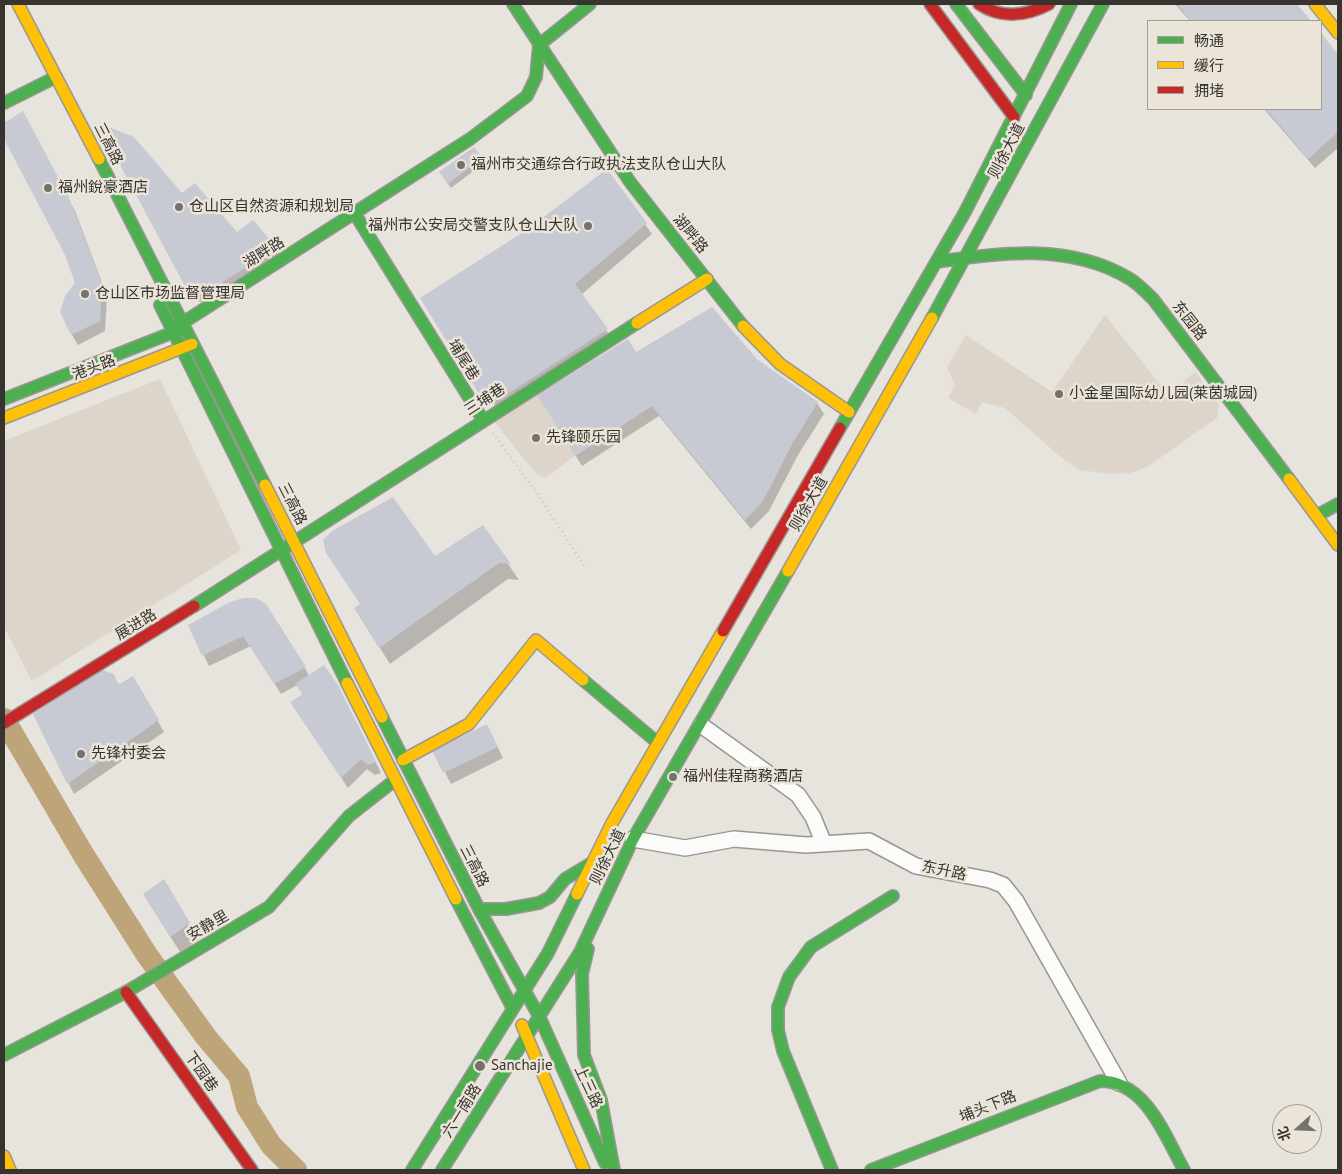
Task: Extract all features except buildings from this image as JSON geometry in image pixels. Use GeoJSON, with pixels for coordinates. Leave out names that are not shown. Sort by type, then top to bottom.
{"type":"FeatureCollection","features":[{"type":"Feature","properties":{"kind":"main road","name":"三高路"},"geometry":{"type":"LineString","coordinates":[[18,4],[185,325],[479,909],[540,1018]]}},
{"type":"Feature","properties":{"kind":"main road","name":"湖畔路"},"geometry":{"type":"LineString","coordinates":[[513,4],[630,182],[750,334],[772,358],[820,394],[849,412]]}},
{"type":"Feature","properties":{"kind":"main road"},"geometry":{"type":"LineString","coordinates":[[539,45],[590,4]]}},
{"type":"Feature","properties":{"kind":"main road"},"geometry":{"type":"LineString","coordinates":[[930,4],[934,13],[1014,117]]}},
{"type":"Feature","properties":{"kind":"main road"},"geometry":{"type":"LineString","coordinates":[[956,4],[1026,96]]}},
{"type":"Feature","properties":{"kind":"main road"},"geometry":{"type":"LineString","coordinates":[[979,4],[1000,13],[1019,15],[1040,9],[1049,4]]}},
{"type":"Feature","properties":{"kind":"main road","name":"则徐大道"},"geometry":{"type":"LineString","coordinates":[[412,1170],[548,953],[612,823],[965,212],[1026,96],[1071,4]]}},
{"type":"Feature","properties":{"kind":"main road","name":"则徐大道"},"geometry":{"type":"LineString","coordinates":[[540,1018],[580,952],[633,839],[702,725],[967,257],[1103,4]]}},
{"type":"Feature","properties":{"kind":"main road"},"geometry":{"type":"LineString","coordinates":[[1315,4],[1338,33]]}},
{"type":"Feature","properties":{"kind":"main road","name":"湖畔路"},"geometry":{"type":"LineString","coordinates":[[172,331],[185,325],[470,139],[527,96],[536,76],[539,45]]}},
{"type":"Feature","properties":{"kind":"main road"},"geometry":{"type":"LineString","coordinates":[[4,103],[56,77]]}},
{"type":"Feature","properties":{"kind":"main road","name":"埔尾巷"},"geometry":{"type":"LineString","coordinates":[[355,214],[483,420]]}},
{"type":"Feature","properties":{"kind":"main road","name":"三高路"},"geometry":{"type":"LineString","coordinates":[[116,218],[395,780],[527,1036]]}},
{"type":"Feature","properties":{"kind":"main road","name":"东园路"},"geometry":{"type":"LineString","coordinates":[[936,262],[967,257],[999,255],[1065,256],[1111,269],[1138,283],[1153,299],[1318,515],[1338,545]]}},
{"type":"Feature","properties":{"kind":"main road","name":"三埔巷"},"geometry":{"type":"LineString","coordinates":[[282,551],[483,420],[707,279]]}},
{"type":"Feature","properties":{"kind":"main road","name":"港头路"},"geometry":{"type":"LineString","coordinates":[[4,399],[172,331]]}},
{"type":"Feature","properties":{"kind":"main road","name":"港头路"},"geometry":{"type":"LineString","coordinates":[[4,418],[194,343]]}},
{"type":"Feature","properties":{"kind":"main road"},"geometry":{"type":"LineString","coordinates":[[1318,515],[1338,504]]}},
{"type":"Feature","properties":{"kind":"main road","name":"展进路"},"geometry":{"type":"LineString","coordinates":[[4,723],[282,551]]}},
{"type":"Feature","properties":{"kind":"main road"},"geometry":{"type":"LineString","coordinates":[[403,760],[469,724],[536,640],[658,744]]}},
{"type":"Feature","properties":{"kind":"main road","name":"安静里"},"geometry":{"type":"LineString","coordinates":[[4,1055],[126,992],[242,924],[275,902],[349,816],[395,780]]}},
{"type":"Feature","properties":{"kind":"main road"},"geometry":{"type":"LineString","coordinates":[[479,909],[506,909],[539,903],[554,894],[565,879],[595,860]]}},
{"type":"Feature","properties":{"kind":"main road"},"geometry":{"type":"LineString","coordinates":[[612,882],[586,956],[582,984],[584,1055],[606,1121],[614,1170]]}},
{"type":"Feature","properties":{"kind":"main road"},"geometry":{"type":"LineString","coordinates":[[832,1170],[783,1051],[778,1030],[778,1007],[788,977],[812,947],[893,896]]}},
{"type":"Feature","properties":{"kind":"main road","name":"下园巷"},"geometry":{"type":"LineString","coordinates":[[126,992],[250,1170]]}},
{"type":"Feature","properties":{"kind":"main road","name":"六一南路"},"geometry":{"type":"LineString","coordinates":[[442,1170],[540,1018]]}},
{"type":"Feature","properties":{"kind":"main road","name":"上三路"},"geometry":{"type":"LineString","coordinates":[[540,1018],[608,1170]]}},
{"type":"Feature","properties":{"kind":"main road"},"geometry":{"type":"LineString","coordinates":[[527,1036],[584,1170]]}},
{"type":"Feature","properties":{"kind":"main road","name":"埔头下路"},"geometry":{"type":"LineString","coordinates":[[871,1170],[1094,1081],[1119,1083]]}},
{"type":"Feature","properties":{"kind":"main road"},"geometry":{"type":"LineString","coordinates":[[1119,1083],[1140,1098],[1184,1170]]}},
{"type":"Feature","properties":{"kind":"main road"},"geometry":{"type":"LineString","coordinates":[[4,1156],[10,1170]]}},
{"type":"Feature","properties":{"kind":"street"},"geometry":{"type":"LineString","coordinates":[[702,725],[798,795],[813,817],[824,844]]}},
{"type":"Feature","properties":{"kind":"street","name":"东升路"},"geometry":{"type":"LineString","coordinates":[[633,839],[685,848],[734,839],[824,844],[869,841],[916,866],[990,880],[1003,885],[1016,900],[1119,1083]]}},
{"type":"Feature","properties":{"kind":"path"},"geometry":{"type":"LineString","coordinates":[[483,420],[537,493],[585,567]]}},
{"type":"Feature","properties":{"kind":"shaded area","name":"小金星国际幼儿园(莱茵城园)"},"geometry":{"type":"Polygon","coordinates":[[[1105,315],[1169,396],[1195,371],[1219,405],[1217,418],[1147,467],[1130,473],[1110,474],[1080,470],[1064,460],[1005,408],[982,402],[976,414],[948,398],[955,385],[947,367],[966,335],[1052,392],[1105,315]]]}},
{"type":"Feature","properties":{"kind":"shaded area"},"geometry":{"type":"Polygon","coordinates":[[[160,379],[241,550],[32,681],[4,627],[4,441],[160,379]]]}},
{"type":"Feature","properties":{"kind":"shaded area","name":"先锋颐乐园"},"geometry":{"type":"Polygon","coordinates":[[[537,395],[575,456],[545,478],[537,474],[527,463],[494,421],[537,395]]]}},
{"type":"Feature","properties":{"kind":"waterway"},"geometry":{"type":"LineString","coordinates":[[4,719],[83,854],[147,955],[206,1037],[239,1076],[247,1107],[271,1145],[296,1170]]}},
{"type":"Feature","properties":{"kind":"traffic: fast"},"geometry":{"type":"LineString","coordinates":[[513,4],[630,182],[743,326]]}},
{"type":"Feature","properties":{"kind":"traffic: fast"},"geometry":{"type":"LineString","coordinates":[[173,329],[470,139],[527,96],[536,77],[539,45],[590,4]]}},
{"type":"Feature","properties":{"kind":"traffic: fast"},"geometry":{"type":"LineString","coordinates":[[956,4],[1026,95]]}},
{"type":"Feature","properties":{"kind":"traffic: fast"},"geometry":{"type":"LineString","coordinates":[[840,428],[965,212],[1071,4]]}},
{"type":"Feature","properties":{"kind":"traffic: fast"},"geometry":{"type":"LineString","coordinates":[[932,318],[1103,4]]}},
{"type":"Feature","properties":{"kind":"traffic: fast"},"geometry":{"type":"LineString","coordinates":[[4,103],[56,77]]}},
{"type":"Feature","properties":{"kind":"traffic: fast"},"geometry":{"type":"LineString","coordinates":[[99,159],[265,485]]}},
{"type":"Feature","properties":{"kind":"traffic: fast"},"geometry":{"type":"LineString","coordinates":[[355,214],[483,420]]}},
{"type":"Feature","properties":{"kind":"traffic: fast"},"geometry":{"type":"LineString","coordinates":[[936,262],[1010,253],[1060,255],[1084,260],[1130,279],[1153,299],[1289,479]]}},
{"type":"Feature","properties":{"kind":"traffic: fast"},"geometry":{"type":"LineString","coordinates":[[160,305],[347,683]]}},
{"type":"Feature","properties":{"kind":"traffic: fast"},"geometry":{"type":"LineString","coordinates":[[194,606],[637,323]]}},
{"type":"Feature","properties":{"kind":"traffic: fast"},"geometry":{"type":"LineString","coordinates":[[4,399],[184,328]]}},
{"type":"Feature","properties":{"kind":"traffic: fast"},"geometry":{"type":"LineString","coordinates":[[1318,515],[1338,504]]}},
{"type":"Feature","properties":{"kind":"traffic: fast"},"geometry":{"type":"LineString","coordinates":[[442,1170],[580,952],[633,839],[788,571]]}},
{"type":"Feature","properties":{"kind":"traffic: fast"},"geometry":{"type":"LineString","coordinates":[[583,680],[658,743]]}},
{"type":"Feature","properties":{"kind":"traffic: fast"},"geometry":{"type":"LineString","coordinates":[[382,717],[479,909],[540,1018]]}},
{"type":"Feature","properties":{"kind":"traffic: fast"},"geometry":{"type":"LineString","coordinates":[[4,1055],[126,992],[269,907],[349,816],[395,780]]}},
{"type":"Feature","properties":{"kind":"traffic: fast"},"geometry":{"type":"LineString","coordinates":[[479,909],[506,909],[539,903],[550,897],[565,879],[595,861]]}},
{"type":"Feature","properties":{"kind":"traffic: fast"},"geometry":{"type":"LineString","coordinates":[[412,1170],[548,953],[577,894]]}},
{"type":"Feature","properties":{"kind":"traffic: fast"},"geometry":{"type":"LineString","coordinates":[[832,1170],[783,1051],[778,1030],[778,1007],[789,977],[811,947],[893,896]]}},
{"type":"Feature","properties":{"kind":"traffic: fast"},"geometry":{"type":"LineString","coordinates":[[456,899],[513,1009]]}},
{"type":"Feature","properties":{"kind":"traffic: fast"},"geometry":{"type":"LineString","coordinates":[[588,949],[582,974],[584,1055],[601,1100],[614,1170]]}},
{"type":"Feature","properties":{"kind":"traffic: fast"},"geometry":{"type":"LineString","coordinates":[[540,1018],[605,1163]]}},
{"type":"Feature","properties":{"kind":"traffic: fast"},"geometry":{"type":"LineString","coordinates":[[871,1170],[1100,1081],[1116,1083],[1130,1090],[1142,1100],[1161,1127],[1184,1170]]}},
{"type":"Feature","properties":{"kind":"traffic: slow"},"geometry":{"type":"LineString","coordinates":[[18,4],[99,159]]}},
{"type":"Feature","properties":{"kind":"traffic: slow"},"geometry":{"type":"LineString","coordinates":[[1315,4],[1338,33]]}},
{"type":"Feature","properties":{"kind":"traffic: slow"},"geometry":{"type":"LineString","coordinates":[[637,323],[707,279]]}},
{"type":"Feature","properties":{"kind":"traffic: slow"},"geometry":{"type":"LineString","coordinates":[[788,571],[932,318]]}},
{"type":"Feature","properties":{"kind":"traffic: slow"},"geometry":{"type":"LineString","coordinates":[[743,326],[780,364],[849,412]]}},
{"type":"Feature","properties":{"kind":"traffic: slow"},"geometry":{"type":"LineString","coordinates":[[4,418],[192,344]]}},
{"type":"Feature","properties":{"kind":"traffic: slow"},"geometry":{"type":"LineString","coordinates":[[1289,479],[1338,545]]}},
{"type":"Feature","properties":{"kind":"traffic: slow"},"geometry":{"type":"LineString","coordinates":[[265,485],[382,717]]}},
{"type":"Feature","properties":{"kind":"traffic: slow"},"geometry":{"type":"LineString","coordinates":[[577,894],[612,823],[723,631]]}},
{"type":"Feature","properties":{"kind":"traffic: slow"},"geometry":{"type":"LineString","coordinates":[[403,760],[469,724],[536,640],[583,680]]}},
{"type":"Feature","properties":{"kind":"traffic: slow"},"geometry":{"type":"LineString","coordinates":[[347,683],[456,899]]}},
{"type":"Feature","properties":{"kind":"traffic: slow"},"geometry":{"type":"LineString","coordinates":[[522,1025],[584,1170]]}},
{"type":"Feature","properties":{"kind":"traffic: slow"},"geometry":{"type":"LineString","coordinates":[[4,1156],[10,1170]]}},
{"type":"Feature","properties":{"kind":"traffic: jam"},"geometry":{"type":"LineString","coordinates":[[930,4],[1014,117]]}},
{"type":"Feature","properties":{"kind":"traffic: jam"},"geometry":{"type":"LineString","coordinates":[[979,4],[987,9],[1005,14],[1023,13],[1049,4]]}},
{"type":"Feature","properties":{"kind":"traffic: jam"},"geometry":{"type":"LineString","coordinates":[[723,631],[840,428]]}},
{"type":"Feature","properties":{"kind":"traffic: jam"},"geometry":{"type":"LineString","coordinates":[[4,723],[194,606]]}},
{"type":"Feature","properties":{"kind":"traffic: jam"},"geometry":{"type":"LineString","coordinates":[[126,992],[252,1170]]}},
{"type":"Feature","properties":{"kind":"place","name":"福州市交通综合行政执法支队仓山大队"},"geometry":{"type":"Point","coordinates":[461,165]}},
{"type":"Feature","properties":{"kind":"place","name":"福州銳豪酒店"},"geometry":{"type":"Point","coordinates":[48,188]}},
{"type":"Feature","properties":{"kind":"place","name":"仓山区自然资源和规划局"},"geometry":{"type":"Point","coordinates":[179,207]}},
{"type":"Feature","properties":{"kind":"place","name":"福州市公安局交警支队仓山大队"},"geometry":{"type":"Point","coordinates":[588,226]}},
{"type":"Feature","properties":{"kind":"place","name":"仓山区市场监督管理局"},"geometry":{"type":"Point","coordinates":[85,294]}},
{"type":"Feature","properties":{"kind":"place","name":"小金星国际幼儿园(莱茵城园)"},"geometry":{"type":"Point","coordinates":[1059,394]}},
{"type":"Feature","properties":{"kind":"place","name":"先锋颐乐园"},"geometry":{"type":"Point","coordinates":[536,438]}},
{"type":"Feature","properties":{"kind":"place","name":"先锋村委会"},"geometry":{"type":"Point","coordinates":[81,754]}},
{"type":"Feature","properties":{"kind":"place","name":"福州佳程商務酒店"},"geometry":{"type":"Point","coordinates":[673,777]}},
{"type":"Feature","properties":{"kind":"place","name":"Sanchajie"},"geometry":{"type":"Point","coordinates":[480,1066]}}]}
